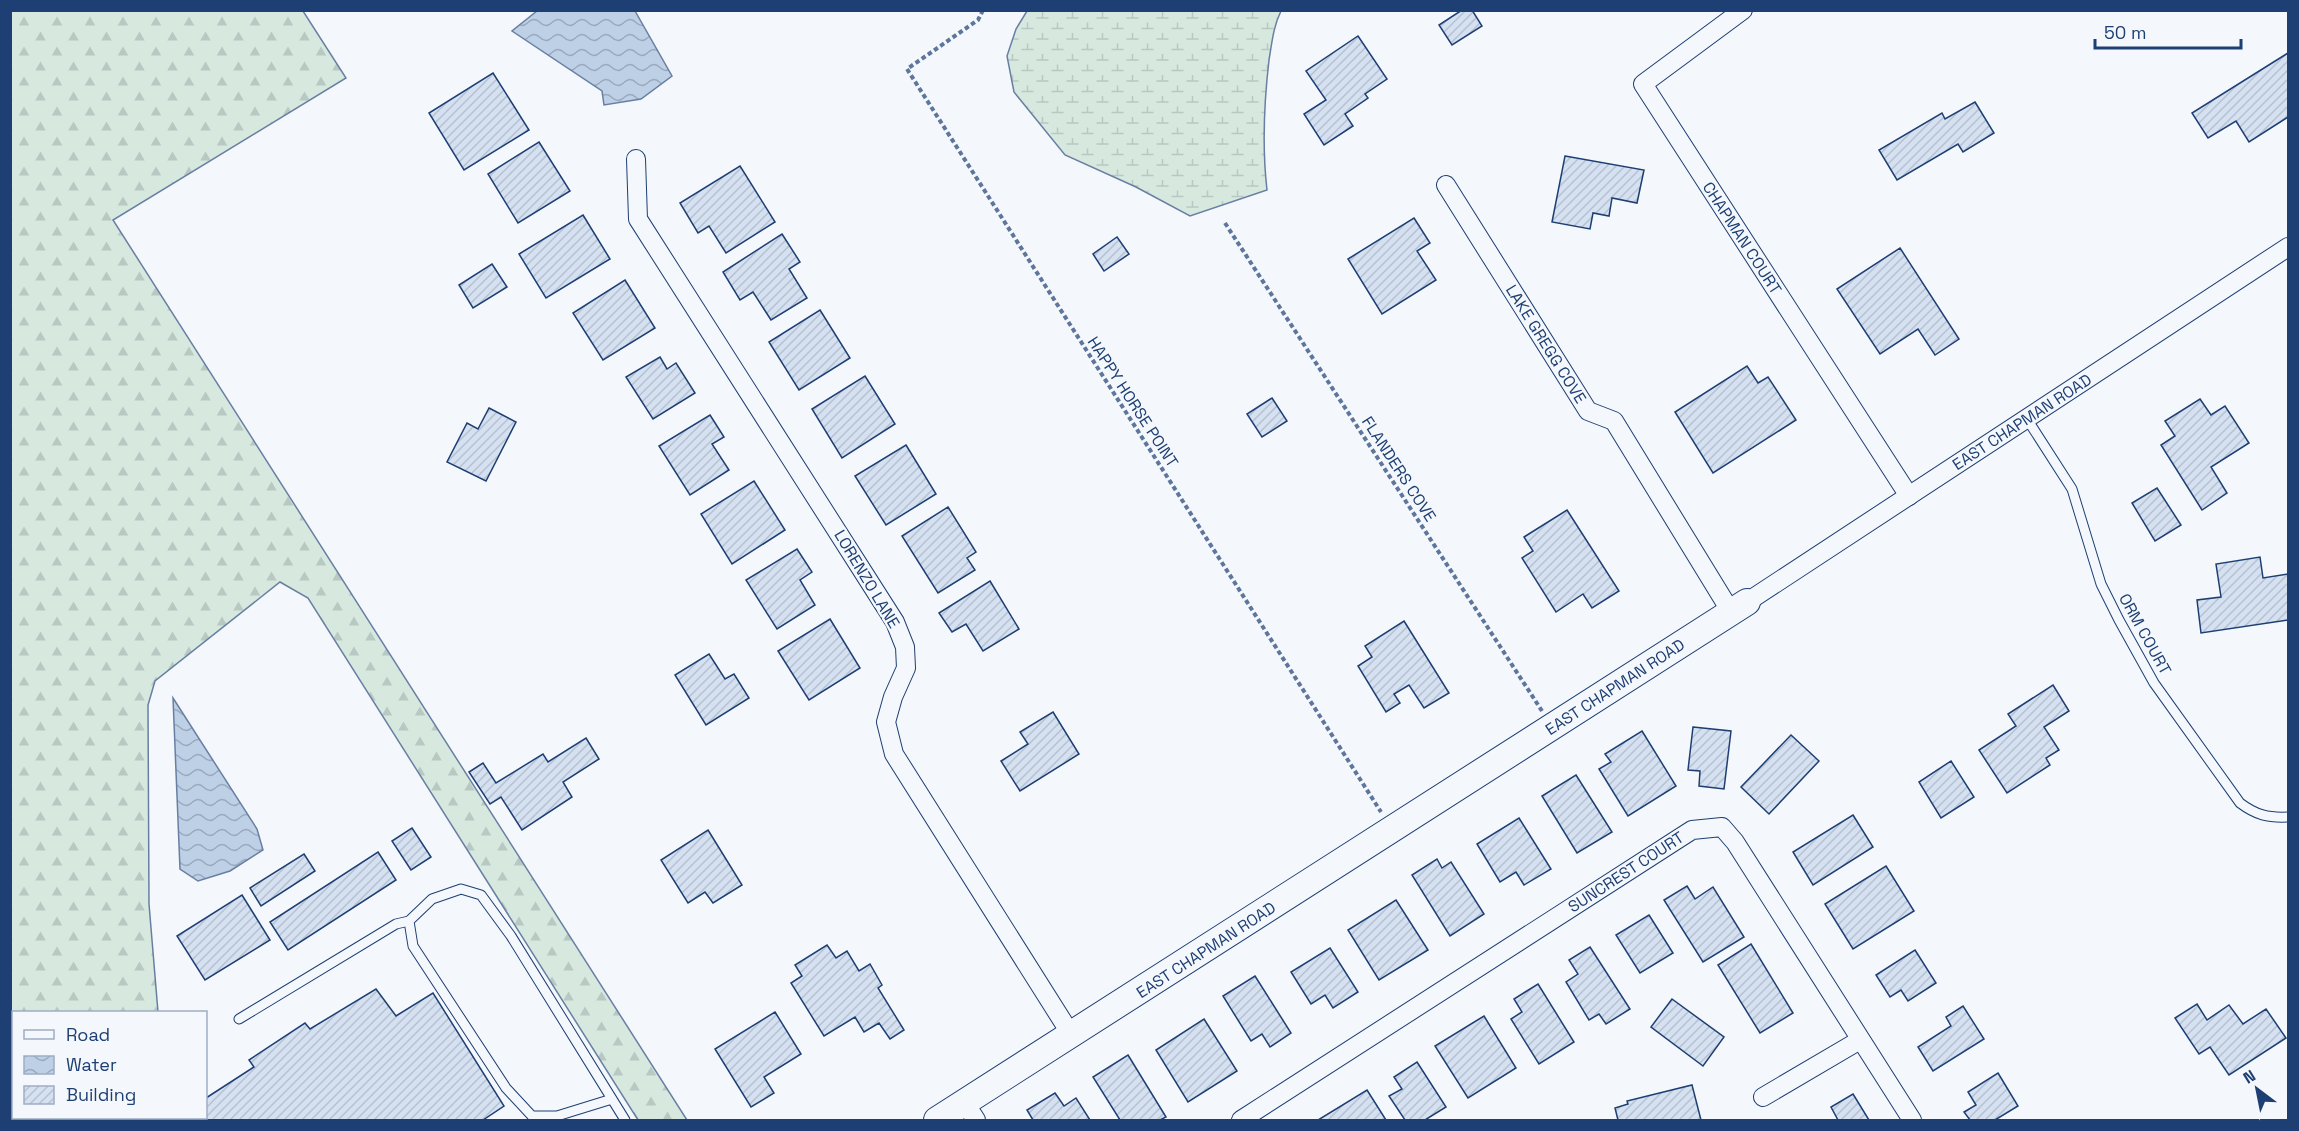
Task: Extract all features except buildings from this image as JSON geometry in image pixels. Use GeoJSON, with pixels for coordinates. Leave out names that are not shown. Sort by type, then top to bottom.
{"type":"FeatureCollection","features":[{"type":"Feature","properties":{"kind":"street","name":"CHAPMAN COURT"},"geometry":{"type":"LineString","coordinates":[[1743,10],[1643,84],[1909,496]]}},
{"type":"Feature","properties":{"kind":"street","name":"LORENZO LANE"},"geometry":{"type":"LineString","coordinates":[[636,159],[638,219],[896,622],[905,647],[906,668],[893,697],[886,722],[894,754],[1072,1035]]}},
{"type":"Feature","properties":{"kind":"street","name":"LAKE GREGG COVE"},"geometry":{"type":"LineString","coordinates":[[1446,185],[1588,411],[1614,421],[1739,607]]}},
{"type":"Feature","properties":{"kind":"street","name":"EAST CHAPMAN ROAD"},"geometry":{"type":"LineString","coordinates":[[937,1120],[970,1112],[1072,1035],[1553,728],[2289,247]]}},
{"type":"Feature","properties":{"kind":"street","name":"SUNCREST COURT"},"geometry":{"type":"LineString","coordinates":[[1241,1120],[1692,830],[1722,827],[1735,842],[1912,1120]]}},
{"type":"Feature","properties":{"kind":"street"},"geometry":{"type":"LineString","coordinates":[[1763,1097],[1860,1040]]}},
{"type":"Feature","properties":{"kind":"lane","name":"ORM COURT"},"geometry":{"type":"LineString","coordinates":[[2027,419],[2072,489],[2101,584],[2154,683],[2240,803],[2253,813],[2270,818],[2289,817]]}},
{"type":"Feature","properties":{"kind":"lane"},"geometry":{"type":"LineString","coordinates":[[239,1019],[396,924],[409,921],[432,899],[461,889],[481,895],[511,936],[625,1120]]}},
{"type":"Feature","properties":{"kind":"lane"},"geometry":{"type":"LineString","coordinates":[[409,921],[414,946],[506,1088],[532,1116],[557,1116],[612,1099]]}},
{"type":"Feature","properties":{"kind":"path","name":"HAPPY HORSE POINT"},"geometry":{"type":"LineString","coordinates":[[983,10],[978,20],[906,69],[1393,830]]}},
{"type":"Feature","properties":{"kind":"path","name":"FLANDERS COVE"},"geometry":{"type":"LineString","coordinates":[[1225,223],[1553,728]]}},
{"type":"Feature","properties":{"kind":"green space"},"geometry":{"type":"Polygon","coordinates":[[[10,11],[303,11],[346,78],[113,220],[687,1120],[638,1120],[308,598],[280,582],[155,681],[148,705],[149,904],[158,1011],[12,1011],[12,1119],[140,1120],[11,1120],[10,11]]]}},
{"type":"Feature","properties":{"kind":"green space"},"geometry":{"type":"Polygon","coordinates":[[[1027,11],[1281,11],[1273,35],[1266,92],[1264,141],[1267,190],[1190,216],[1136,187],[1065,155],[1014,92],[1007,56],[1016,29],[1027,11]]]}},
{"type":"Feature","properties":{"kind":"water"},"geometry":{"type":"Polygon","coordinates":[[[537,11],[635,11],[672,76],[641,99],[604,105],[602,91],[512,31],[537,11]]]}},
{"type":"Feature","properties":{"kind":"water"},"geometry":{"type":"Polygon","coordinates":[[[173,698],[257,829],[263,850],[230,871],[198,881],[180,869],[173,698]]]}}]}
